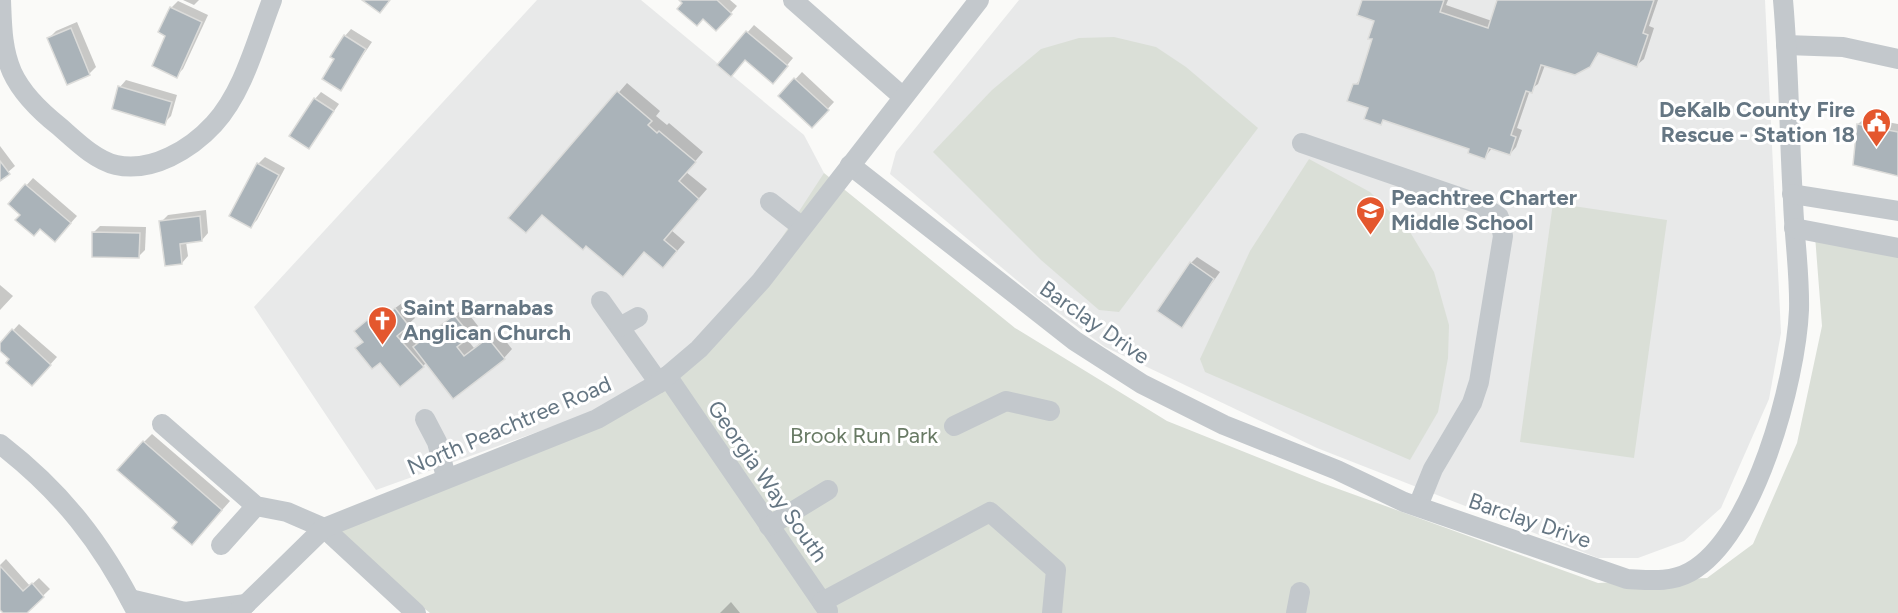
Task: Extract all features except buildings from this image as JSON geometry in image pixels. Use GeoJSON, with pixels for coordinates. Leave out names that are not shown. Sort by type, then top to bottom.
{"type":"FeatureCollection","features":[{"type":"Feature","properties":{"kind":"street"},"geometry":{"type":"LineString","coordinates":[[1,0],[4,52],[13,75],[36,107],[93,154],[115,165],[124,166],[158,163],[188,146],[214,124],[231,99],[247,66],[272,0]]}},
{"type":"Feature","properties":{"kind":"street"},"geometry":{"type":"LineString","coordinates":[[793,0],[903,97]]}},
{"type":"Feature","properties":{"kind":"street","name":"North Peachtree Road"},"geometry":{"type":"LineString","coordinates":[[241,608],[324,528],[446,477],[597,419],[663,380],[699,349],[761,280],[979,0]]}},
{"type":"Feature","properties":{"kind":"street","name":"Barclay Drive"},"geometry":{"type":"LineString","coordinates":[[850,165],[1075,341],[1142,384],[1224,425],[1418,506],[1627,579],[1664,581],[1690,572],[1712,554],[1736,521],[1765,465],[1792,367],[1799,309],[1783,0]]}},
{"type":"Feature","properties":{"kind":"street"},"geometry":{"type":"LineString","coordinates":[[1786,45],[1843,46],[1898,59]]}},
{"type":"Feature","properties":{"kind":"street"},"geometry":{"type":"LineString","coordinates":[[1302,143],[1479,204],[1499,217],[1503,236],[1479,382],[1472,403],[1433,468],[1418,506]]}},
{"type":"Feature","properties":{"kind":"street"},"geometry":{"type":"LineString","coordinates":[[1792,194],[1898,211]]}},
{"type":"Feature","properties":{"kind":"street"},"geometry":{"type":"LineString","coordinates":[[770,202],[802,227]]}},
{"type":"Feature","properties":{"kind":"street"},"geometry":{"type":"LineString","coordinates":[[1794,228],[1898,248]]}},
{"type":"Feature","properties":{"kind":"street","name":"Georgia Way South"},"geometry":{"type":"LineString","coordinates":[[601,302],[663,380],[770,526],[825,607]]}},
{"type":"Feature","properties":{"kind":"street"},"geometry":{"type":"LineString","coordinates":[[620,327],[638,317]]}},
{"type":"Feature","properties":{"kind":"street"},"geometry":{"type":"LineString","coordinates":[[954,426],[1006,401],[1050,411]]}},
{"type":"Feature","properties":{"kind":"street"},"geometry":{"type":"LineString","coordinates":[[425,419],[437,442],[446,477]]}},
{"type":"Feature","properties":{"kind":"street"},"geometry":{"type":"LineString","coordinates":[[162,424],[256,506],[287,512],[324,528],[416,613]]}},
{"type":"Feature","properties":{"kind":"street"},"geometry":{"type":"LineString","coordinates":[[0,444],[35,471],[89,530],[134,606],[185,612],[241,608]]}},
{"type":"Feature","properties":{"kind":"street"},"geometry":{"type":"LineString","coordinates":[[770,526],[828,490]]}},
{"type":"Feature","properties":{"kind":"street"},"geometry":{"type":"LineString","coordinates":[[221,545],[256,506]]}},
{"type":"Feature","properties":{"kind":"street"},"geometry":{"type":"LineString","coordinates":[[825,607],[990,512],[1056,570],[1052,613]]}},
{"type":"Feature","properties":{"kind":"street"},"geometry":{"type":"LineString","coordinates":[[1296,613],[1300,592]]}},
{"type":"Feature","properties":{"kind":"shaded area"},"geometry":{"type":"Polygon","coordinates":[[[537,0],[641,0],[804,135],[824,173],[826,200],[719,334],[615,404],[376,490],[254,307],[537,0]]]}},
{"type":"Feature","properties":{"kind":"shaded area","name":"Peachtree Charter Middle School"},"geometry":{"type":"Polygon","coordinates":[[[1019,0],[1765,0],[1781,333],[1769,399],[1721,508],[1684,541],[1638,558],[1598,558],[1317,448],[1105,347],[1038,298],[890,174],[896,152],[1019,0]]]}},
{"type":"Feature","properties":{"kind":"green space"},"geometry":{"type":"Polygon","coordinates":[[[1114,37],[1156,47],[1186,67],[1258,128],[1119,312],[1099,310],[1041,260],[933,152],[992,90],[1041,49],[1079,38],[1114,37]]]}},
{"type":"Feature","properties":{"kind":"green space"},"geometry":{"type":"Polygon","coordinates":[[[1309,159],[1370,192],[1410,232],[1434,272],[1449,325],[1448,358],[1438,412],[1410,460],[1205,372],[1200,359],[1250,251],[1309,159]]]}},
{"type":"Feature","properties":{"kind":"green space","name":"Brook Run Park"},"geometry":{"type":"Polygon","coordinates":[[[824,173],[1015,328],[1167,421],[1322,483],[1598,583],[1707,578],[1753,544],[1797,443],[1822,326],[1814,223],[1898,244],[1898,613],[430,613],[324,528],[587,418],[719,334],[824,173]]]}},
{"type":"Feature","properties":{"kind":"green space"},"geometry":{"type":"Polygon","coordinates":[[[1553,203],[1667,220],[1634,458],[1520,442],[1553,203]]]}},
{"type":"Feature","properties":{"kind":"place","name":"DeKalb County Fire Rescue - Station 18"},"geometry":{"type":"Point","coordinates":[1876,148]}},
{"type":"Feature","properties":{"kind":"place","name":"Peachtree Charter Middle School"},"geometry":{"type":"Point","coordinates":[1370,236]}},
{"type":"Feature","properties":{"kind":"place","name":"Saint Barnabas Anglican Church"},"geometry":{"type":"Point","coordinates":[382,346]}}]}
